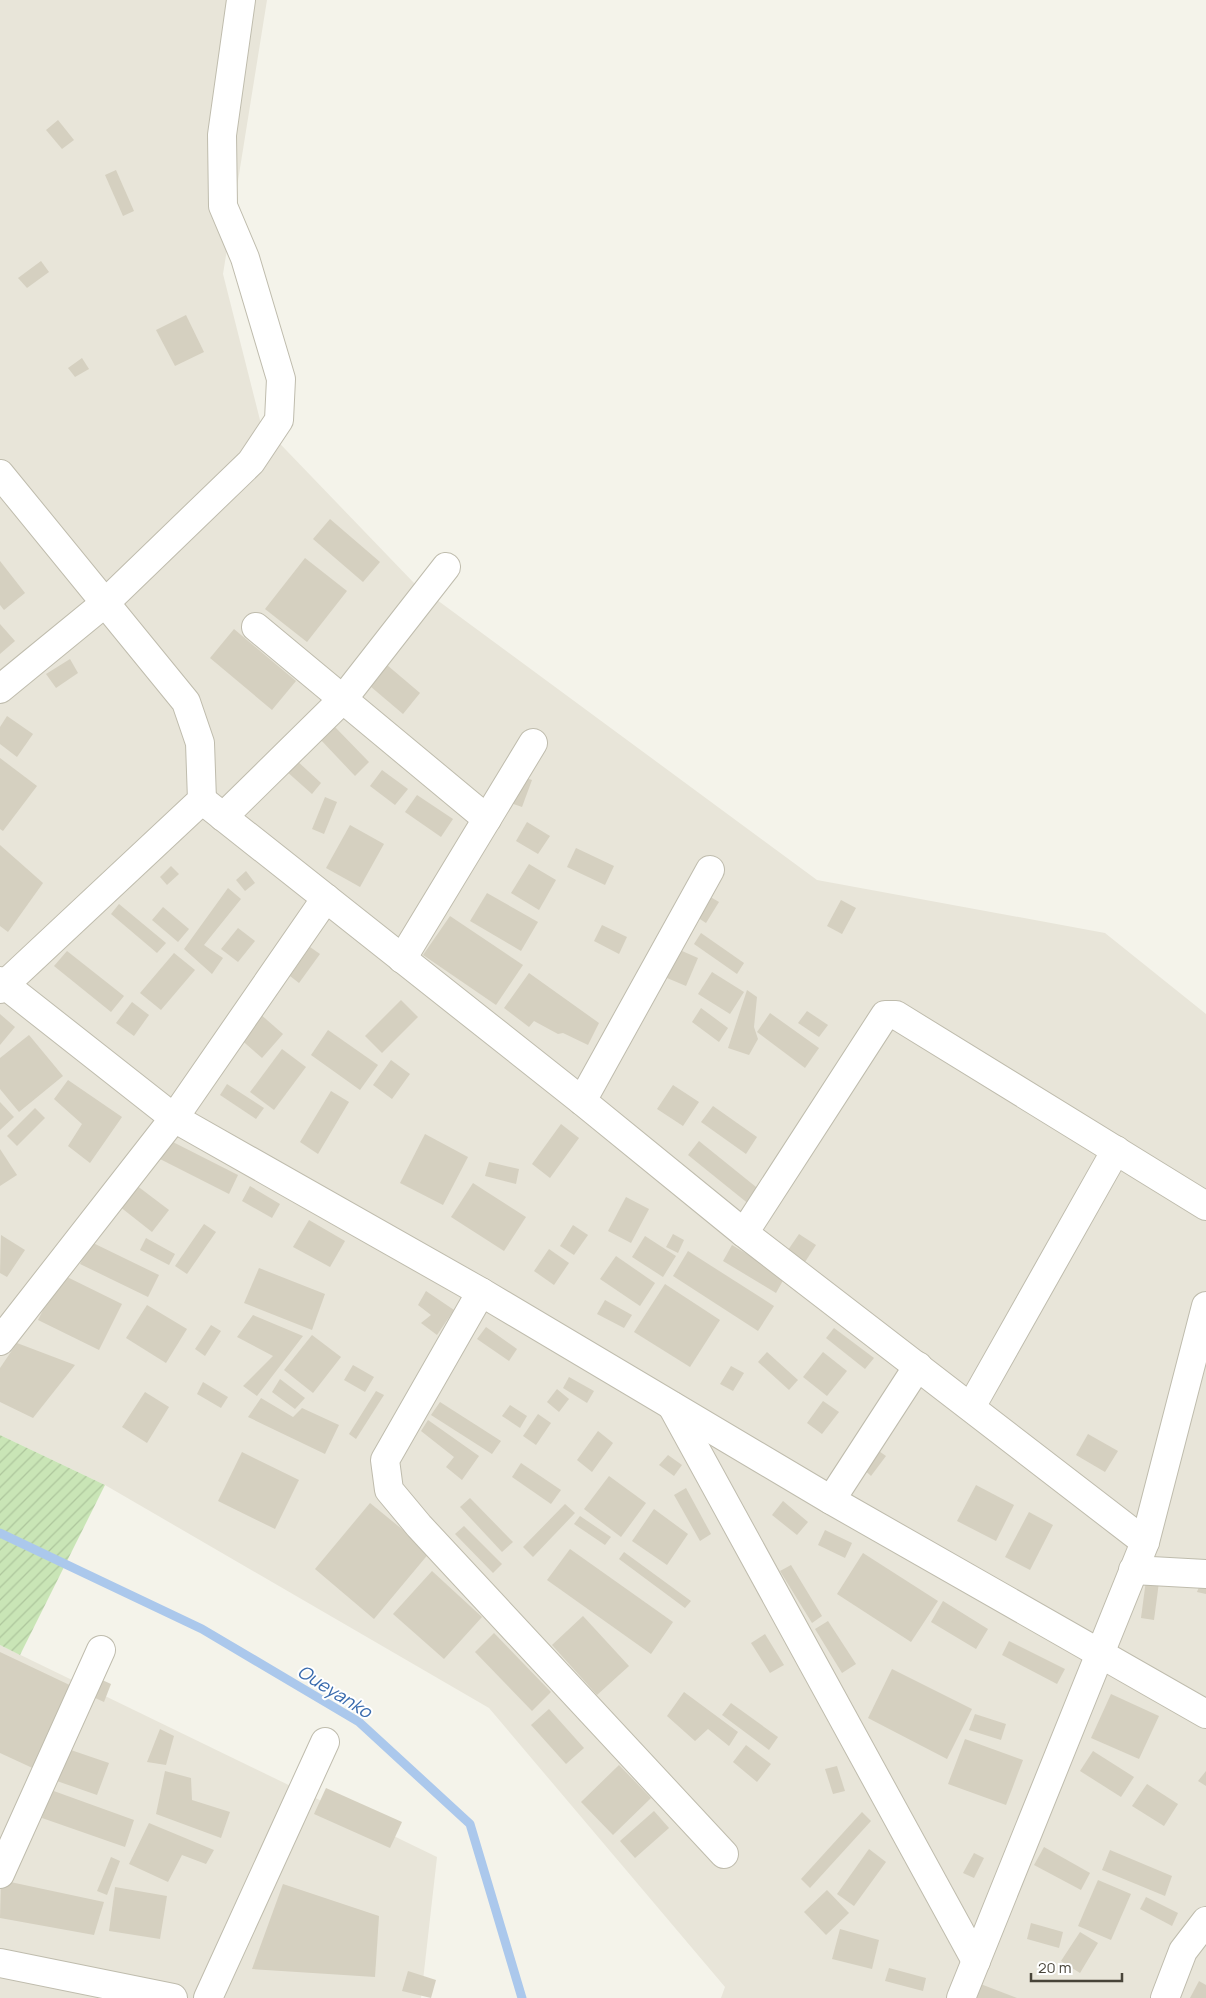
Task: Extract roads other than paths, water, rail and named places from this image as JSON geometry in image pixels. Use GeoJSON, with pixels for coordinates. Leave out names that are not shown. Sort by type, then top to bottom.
{"type":"FeatureCollection","features":[{"type":"Feature","properties":{"kind":"street"},"geometry":{"type":"LineString","coordinates":[[0,689],[105,603],[251,462],[279,420],[281,379],[246,258],[223,206],[222,135],[240,0]]}},
{"type":"Feature","properties":{"kind":"street"},"geometry":{"type":"LineString","coordinates":[[0,474],[186,702],[200,743],[202,800],[582,1101],[744,1234],[1145,1542]]}},
{"type":"Feature","properties":{"kind":"street"},"geometry":{"type":"LineString","coordinates":[[223,817],[343,699],[446,567]]}},
{"type":"Feature","properties":{"kind":"street"},"geometry":{"type":"LineString","coordinates":[[256,627],[487,819]]}},
{"type":"Feature","properties":{"kind":"street"},"geometry":{"type":"LineString","coordinates":[[402,959],[533,743]]}},
{"type":"Feature","properties":{"kind":"street"},"geometry":{"type":"LineString","coordinates":[[202,800],[2,985],[174,1118],[481,1292],[831,1500],[1206,1714]]}},
{"type":"Feature","properties":{"kind":"street"},"geometry":{"type":"LineString","coordinates":[[582,1101],[710,870]]}},
{"type":"Feature","properties":{"kind":"street"},"geometry":{"type":"LineString","coordinates":[[0,1341],[174,1118],[326,898]]}},
{"type":"Feature","properties":{"kind":"street"},"geometry":{"type":"LineString","coordinates":[[744,1234],[885,1015],[896,1015],[1206,1206]]}},
{"type":"Feature","properties":{"kind":"street"},"geometry":{"type":"LineString","coordinates":[[971,1407],[1116,1150]]}},
{"type":"Feature","properties":{"kind":"street"},"geometry":{"type":"LineString","coordinates":[[481,1292],[385,1460],[389,1490],[419,1526],[724,1854]]}},
{"type":"Feature","properties":{"kind":"street"},"geometry":{"type":"LineString","coordinates":[[961,1998],[1145,1542],[1206,1306]]}},
{"type":"Feature","properties":{"kind":"street"},"geometry":{"type":"LineString","coordinates":[[831,1500],[918,1366]]}},
{"type":"Feature","properties":{"kind":"street"},"geometry":{"type":"LineString","coordinates":[[671,1405],[976,1961]]}},
{"type":"Feature","properties":{"kind":"street"},"geometry":{"type":"LineString","coordinates":[[1134,1570],[1206,1574]]}},
{"type":"Feature","properties":{"kind":"street"},"geometry":{"type":"LineString","coordinates":[[0,1874],[101,1650]]}},
{"type":"Feature","properties":{"kind":"street"},"geometry":{"type":"LineString","coordinates":[[208,1998],[325,1742]]}},
{"type":"Feature","properties":{"kind":"street"},"geometry":{"type":"LineString","coordinates":[[1165,1998],[1183,1951],[1206,1921]]}},
{"type":"Feature","properties":{"kind":"street"},"geometry":{"type":"LineString","coordinates":[[0,1963],[173,1998]]}},
{"type":"Feature","properties":{"kind":"waterway","name":"Oueyanko"},"geometry":{"type":"LineString","coordinates":[[0,1533],[202,1629],[359,1722],[470,1824],[522,1998]]}}]}
